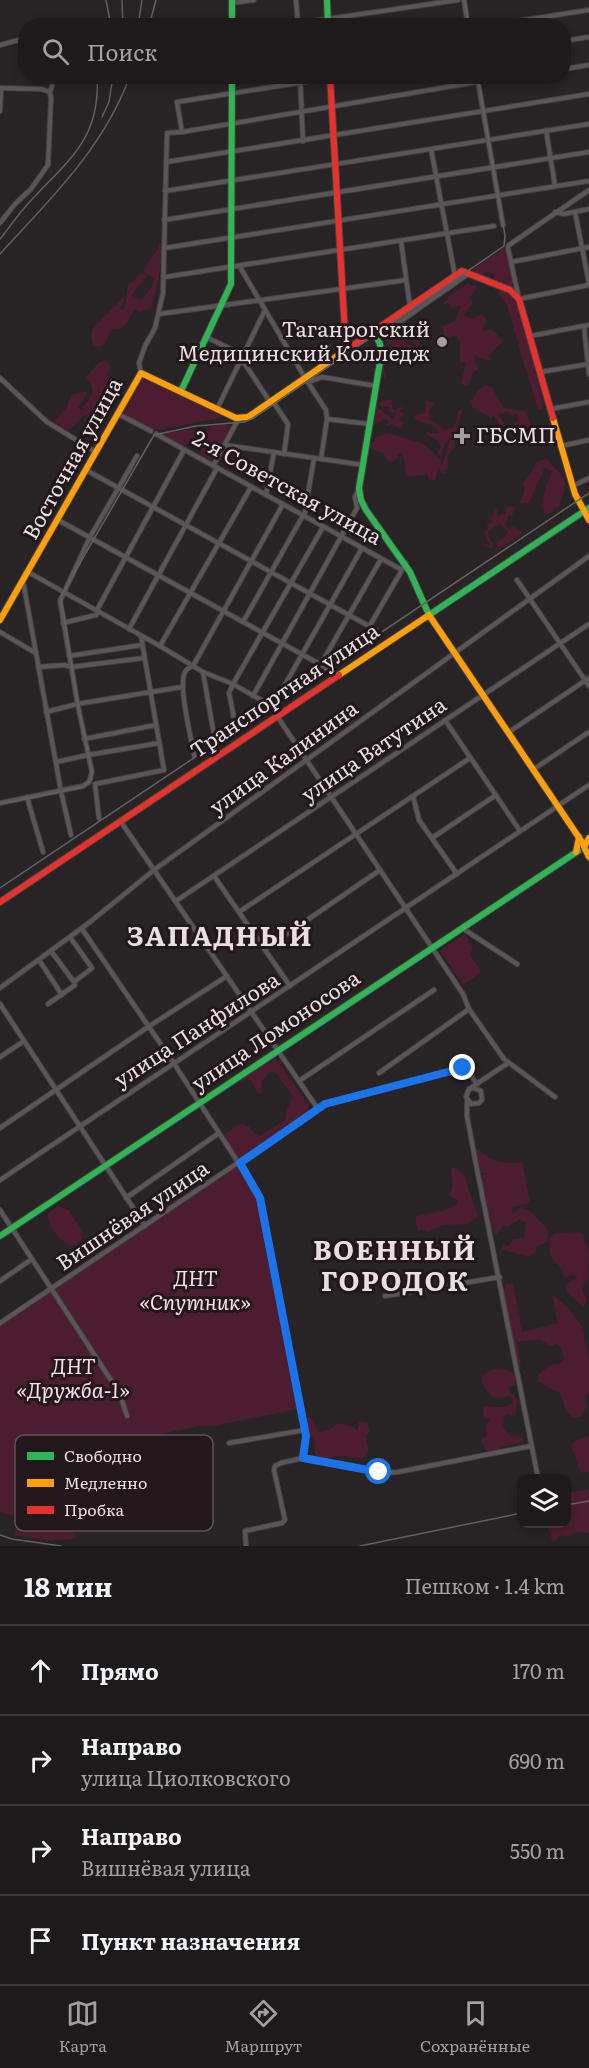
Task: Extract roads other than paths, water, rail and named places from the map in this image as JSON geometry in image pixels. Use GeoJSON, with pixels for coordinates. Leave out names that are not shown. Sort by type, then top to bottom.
{"type":"FeatureCollection","features":[{"type":"Feature","properties":{"kind":"main road"},"geometry":{"type":"LineString","coordinates":[[327,0],[328,18]]}},
{"type":"Feature","properties":{"kind":"main road"},"geometry":{"type":"LineString","coordinates":[[232,2],[232,18]]}},
{"type":"Feature","properties":{"kind":"main road"},"geometry":{"type":"LineString","coordinates":[[181,391],[231,284],[232,84]]}},
{"type":"Feature","properties":{"kind":"main road"},"geometry":{"type":"LineString","coordinates":[[330,84],[338,251],[346,350]]}},
{"type":"Feature","properties":{"kind":"main road"},"geometry":{"type":"LineString","coordinates":[[141,373],[239,418],[252,414],[306,380],[346,350],[376,334],[462,271],[510,290],[519,299],[573,486],[589,520]]}},
{"type":"Feature","properties":{"kind":"main road"},"geometry":{"type":"LineString","coordinates":[[376,334],[381,356],[359,488],[361,500],[416,579],[429,615],[579,837],[589,858]]}},
{"type":"Feature","properties":{"kind":"main road","name":"Восточная улица"},"geometry":{"type":"LineString","coordinates":[[0,620],[141,373]]}},
{"type":"Feature","properties":{"kind":"main road","name":"Транспортная улица"},"geometry":{"type":"LineString","coordinates":[[0,902],[586,510]]}},
{"type":"Feature","properties":{"kind":"main road"},"geometry":{"type":"LineString","coordinates":[[570,825],[580,835],[589,838],[584,846]]}},
{"type":"Feature","properties":{"kind":"main road"},"geometry":{"type":"LineString","coordinates":[[579,837],[579,844],[574,854],[589,858]]}},
{"type":"Feature","properties":{"kind":"main road","name":"улица Ломоносова"},"geometry":{"type":"LineString","coordinates":[[0,1236],[584,846]]}},
{"type":"Feature","properties":{"kind":"street"},"geometry":{"type":"LineString","coordinates":[[232,2],[254,0]]}},
{"type":"Feature","properties":{"kind":"street"},"geometry":{"type":"LineString","coordinates":[[296,0],[298,18]]}},
{"type":"Feature","properties":{"kind":"street"},"geometry":{"type":"LineString","coordinates":[[352,18],[458,0]]}},
{"type":"Feature","properties":{"kind":"street"},"geometry":{"type":"LineString","coordinates":[[464,0],[467,18]]}},
{"type":"Feature","properties":{"kind":"street"},"geometry":{"type":"LineString","coordinates":[[537,18],[589,10]]}},
{"type":"Feature","properties":{"kind":"street"},"geometry":{"type":"LineString","coordinates":[[571,40],[589,37]]}},
{"type":"Feature","properties":{"kind":"street"},"geometry":{"type":"LineString","coordinates":[[0,45],[18,40]]}},
{"type":"Feature","properties":{"kind":"street"},"geometry":{"type":"LineString","coordinates":[[571,68],[589,65]]}},
{"type":"Feature","properties":{"kind":"street"},"geometry":{"type":"LineString","coordinates":[[294,84],[177,102],[182,132],[332,108],[452,84]]}},
{"type":"Feature","properties":{"kind":"street"},"geometry":{"type":"LineString","coordinates":[[300,84],[303,141]]}},
{"type":"Feature","properties":{"kind":"street"},"geometry":{"type":"LineString","coordinates":[[478,84],[502,225]]}},
{"type":"Feature","properties":{"kind":"street"},"geometry":{"type":"LineString","coordinates":[[0,223],[31,189],[48,165],[52,86]]}},
{"type":"Feature","properties":{"kind":"street"},"geometry":{"type":"LineString","coordinates":[[0,111],[0,88],[50,92]]}},
{"type":"Feature","properties":{"kind":"street"},"geometry":{"type":"LineString","coordinates":[[166,162],[589,94]]}},
{"type":"Feature","properties":{"kind":"street"},"geometry":{"type":"LineString","coordinates":[[165,191],[589,123]]}},
{"type":"Feature","properties":{"kind":"street"},"geometry":{"type":"LineString","coordinates":[[546,130],[555,186]]}},
{"type":"Feature","properties":{"kind":"street","name":"Восточная улица"},"geometry":{"type":"LineString","coordinates":[[141,373],[139,363],[155,328],[165,277],[167,133],[182,132]]}},
{"type":"Feature","properties":{"kind":"street"},"geometry":{"type":"LineString","coordinates":[[431,149],[455,276]]}},
{"type":"Feature","properties":{"kind":"street"},"geometry":{"type":"LineString","coordinates":[[164,220],[589,152]]}},
{"type":"Feature","properties":{"kind":"street"},"geometry":{"type":"LineString","coordinates":[[165,248],[589,181]]}},
{"type":"Feature","properties":{"kind":"street"},"geometry":{"type":"LineString","coordinates":[[575,212],[589,284],[519,299],[509,244],[589,190]]}},
{"type":"Feature","properties":{"kind":"street"},"geometry":{"type":"LineString","coordinates":[[555,212],[564,214],[589,209]]}},
{"type":"Feature","properties":{"kind":"street"},"geometry":{"type":"LineString","coordinates":[[165,277],[494,226]]}},
{"type":"Feature","properties":{"kind":"street"},"geometry":{"type":"LineString","coordinates":[[401,241],[410,307]]}},
{"type":"Feature","properties":{"kind":"street"},"geometry":{"type":"LineString","coordinates":[[511,262],[589,248]]}},
{"type":"Feature","properties":{"kind":"street"},"geometry":{"type":"LineString","coordinates":[[240,267],[326,410],[327,420],[321,459]]}},
{"type":"Feature","properties":{"kind":"street"},"geometry":{"type":"LineString","coordinates":[[376,334],[468,274]]}},
{"type":"Feature","properties":{"kind":"street"},"geometry":{"type":"LineString","coordinates":[[159,314],[406,280]]}},
{"type":"Feature","properties":{"kind":"street"},"geometry":{"type":"LineString","coordinates":[[510,290],[515,289],[516,284]]}},
{"type":"Feature","properties":{"kind":"street"},"geometry":{"type":"LineString","coordinates":[[217,409],[265,310]]}},
{"type":"Feature","properties":{"kind":"street"},"geometry":{"type":"LineString","coordinates":[[530,336],[587,325],[589,374]]}},
{"type":"Feature","properties":{"kind":"street"},"geometry":{"type":"LineString","coordinates":[[281,338],[343,328]]}},
{"type":"Feature","properties":{"kind":"street"},"geometry":{"type":"LineString","coordinates":[[206,337],[243,355]]}},
{"type":"Feature","properties":{"kind":"street"},"geometry":{"type":"LineString","coordinates":[[240,362],[245,364],[288,424],[284,454]]}},
{"type":"Feature","properties":{"kind":"street"},"geometry":{"type":"LineString","coordinates":[[540,372],[589,364]]}},
{"type":"Feature","properties":{"kind":"street"},"geometry":{"type":"LineString","coordinates":[[306,380],[322,377],[376,386]]}},
{"type":"Feature","properties":{"kind":"street"},"geometry":{"type":"LineString","coordinates":[[0,378],[47,422],[96,452]]}},
{"type":"Feature","properties":{"kind":"street"},"geometry":{"type":"LineString","coordinates":[[551,409],[589,402]]}},
{"type":"Feature","properties":{"kind":"street"},"geometry":{"type":"LineString","coordinates":[[117,413],[151,431]]}},
{"type":"Feature","properties":{"kind":"street"},"geometry":{"type":"LineString","coordinates":[[129,628],[186,525],[239,418]]}},
{"type":"Feature","properties":{"kind":"street"},"geometry":{"type":"LineString","coordinates":[[327,420],[369,424]]}},
{"type":"Feature","properties":{"kind":"street","name":"2-я Советская улица"},"geometry":{"type":"LineString","coordinates":[[156,434],[402,570]]}},
{"type":"Feature","properties":{"kind":"street"},"geometry":{"type":"LineString","coordinates":[[561,446],[589,440]]}},
{"type":"Feature","properties":{"kind":"street"},"geometry":{"type":"LineString","coordinates":[[224,445],[363,465]]}},
{"type":"Feature","properties":{"kind":"street"},"geometry":{"type":"LineString","coordinates":[[63,623],[96,615],[125,556],[184,450]]}},
{"type":"Feature","properties":{"kind":"street"},"geometry":{"type":"LineString","coordinates":[[266,495],[274,452]]}},
{"type":"Feature","properties":{"kind":"street"},"geometry":{"type":"LineString","coordinates":[[0,802],[83,786],[92,776],[77,704],[60,601],[90,537],[138,456]]}},
{"type":"Feature","properties":{"kind":"street"},"geometry":{"type":"LineString","coordinates":[[243,622],[303,515],[314,458]]}},
{"type":"Feature","properties":{"kind":"street"},"geometry":{"type":"LineString","coordinates":[[86,470],[376,630]]}},
{"type":"Feature","properties":{"kind":"street"},"geometry":{"type":"LineString","coordinates":[[573,486],[589,478]]}},
{"type":"Feature","properties":{"kind":"street"},"geometry":{"type":"LineString","coordinates":[[160,646],[251,487]]}},
{"type":"Feature","properties":{"kind":"street"},"geometry":{"type":"LineString","coordinates":[[253,696],[357,508],[356,497],[359,488]]}},
{"type":"Feature","properties":{"kind":"street"},"geometry":{"type":"LineString","coordinates":[[194,755],[182,687],[186,671],[193,666],[283,504]]}},
{"type":"Feature","properties":{"kind":"street"},"geometry":{"type":"LineString","coordinates":[[58,520],[323,666],[381,559]]}},
{"type":"Feature","properties":{"kind":"street"},"geometry":{"type":"LineString","coordinates":[[235,723],[229,693],[232,684],[323,526]]}},
{"type":"Feature","properties":{"kind":"street"},"geometry":{"type":"LineString","coordinates":[[282,690],[362,548]]}},
{"type":"Feature","properties":{"kind":"street","name":"улица Калинина"},"geometry":{"type":"LineString","coordinates":[[0,988],[82,928],[154,870],[589,556]]}},
{"type":"Feature","properties":{"kind":"street"},"geometry":{"type":"LineString","coordinates":[[369,627],[406,563]]}},
{"type":"Feature","properties":{"kind":"street"},"geometry":{"type":"LineString","coordinates":[[28,572],[203,672],[232,684],[268,704]]}},
{"type":"Feature","properties":{"kind":"street"},"geometry":{"type":"LineString","coordinates":[[517,580],[589,686]]}},
{"type":"Feature","properties":{"kind":"street"},"geometry":{"type":"LineString","coordinates":[[23,581],[71,835]]}},
{"type":"Feature","properties":{"kind":"street","name":"улица Ватутина"},"geometry":{"type":"LineString","coordinates":[[176,901],[589,624]]}},
{"type":"Feature","properties":{"kind":"street"},"geometry":{"type":"LineString","coordinates":[[0,632],[35,652]]}},
{"type":"Feature","properties":{"kind":"street"},"geometry":{"type":"LineString","coordinates":[[99,818],[94,784],[164,770],[141,635]]}},
{"type":"Feature","properties":{"kind":"street"},"geometry":{"type":"LineString","coordinates":[[69,656],[142,645]]}},
{"type":"Feature","properties":{"kind":"street"},"geometry":{"type":"LineString","coordinates":[[38,667],[65,665],[71,668],[144,658]]}},
{"type":"Feature","properties":{"kind":"street"},"geometry":{"type":"LineString","coordinates":[[203,672],[215,741]]}},
{"type":"Feature","properties":{"kind":"street"},"geometry":{"type":"LineString","coordinates":[[509,732],[587,680]]}},
{"type":"Feature","properties":{"kind":"street"},"geometry":{"type":"LineString","coordinates":[[46,712],[77,704],[182,687]]}},
{"type":"Feature","properties":{"kind":"street"},"geometry":{"type":"LineString","coordinates":[[277,716],[464,994],[469,1009],[508,1063],[555,1097]]}},
{"type":"Feature","properties":{"kind":"street"},"geometry":{"type":"LineString","coordinates":[[445,720],[520,831]]}},
{"type":"Feature","properties":{"kind":"street"},"geometry":{"type":"LineString","coordinates":[[84,739],[156,725]]}},
{"type":"Feature","properties":{"kind":"street"},"geometry":{"type":"LineString","coordinates":[[534,769],[589,732]]}},
{"type":"Feature","properties":{"kind":"street"},"geometry":{"type":"LineString","coordinates":[[56,762],[159,743]]}},
{"type":"Feature","properties":{"kind":"street"},"geometry":{"type":"LineString","coordinates":[[239,912],[470,758]]}},
{"type":"Feature","properties":{"kind":"street","name":"улица Панфилова"},"geometry":{"type":"LineString","coordinates":[[0,1180],[589,785]]}},
{"type":"Feature","properties":{"kind":"street"},"geometry":{"type":"LineString","coordinates":[[432,838],[496,795]]}},
{"type":"Feature","properties":{"kind":"street"},"geometry":{"type":"LineString","coordinates":[[413,796],[419,820],[457,874]]}},
{"type":"Feature","properties":{"kind":"street"},"geometry":{"type":"LineString","coordinates":[[27,797],[43,852]]}},
{"type":"Feature","properties":{"kind":"street"},"geometry":{"type":"LineString","coordinates":[[121,822],[318,1109]]}},
{"type":"Feature","properties":{"kind":"street"},"geometry":{"type":"LineString","coordinates":[[265,949],[380,870]]}},
{"type":"Feature","properties":{"kind":"street"},"geometry":{"type":"LineString","coordinates":[[214,875],[290,986]]}},
{"type":"Feature","properties":{"kind":"street"},"geometry":{"type":"LineString","coordinates":[[462,927],[517,964]]}},
{"type":"Feature","properties":{"kind":"street"},"geometry":{"type":"LineString","coordinates":[[82,928],[240,1163],[260,1198],[306,1436],[303,1458]]}},
{"type":"Feature","properties":{"kind":"street"},"geometry":{"type":"LineString","coordinates":[[51,951],[74,982],[92,968],[70,937]]}},
{"type":"Feature","properties":{"kind":"street"},"geometry":{"type":"LineString","coordinates":[[39,960],[62,994]]}},
{"type":"Feature","properties":{"kind":"street"},"geometry":{"type":"LineString","coordinates":[[0,1128],[227,976]]}},
{"type":"Feature","properties":{"kind":"street"},"geometry":{"type":"LineString","coordinates":[[48,1004],[75,985]]}},
{"type":"Feature","properties":{"kind":"street"},"geometry":{"type":"LineString","coordinates":[[299,1081],[434,990]]}},
{"type":"Feature","properties":{"kind":"street"},"geometry":{"type":"LineString","coordinates":[[0,1004],[145,1226]]}},
{"type":"Feature","properties":{"kind":"street"},"geometry":{"type":"LineString","coordinates":[[379,1073],[469,1009]]}},
{"type":"Feature","properties":{"kind":"street"},"geometry":{"type":"LineString","coordinates":[[0,1057],[24,1041]]}},
{"type":"Feature","properties":{"kind":"street"},"geometry":{"type":"LineString","coordinates":[[508,1063],[466,1093],[469,1126],[537,1474]]}},
{"type":"Feature","properties":{"kind":"street","name":"Вишнёвая улица"},"geometry":{"type":"LineString","coordinates":[[0,1323],[325,1104],[463,1068],[479,1083]]}},
{"type":"Feature","properties":{"kind":"street"},"geometry":{"type":"LineString","coordinates":[[467,1101],[475,1105],[480,1103],[483,1096],[479,1083]]}},
{"type":"Feature","properties":{"kind":"street"},"geometry":{"type":"LineString","coordinates":[[469,1089],[474,1088],[481,1091]]}},
{"type":"Feature","properties":{"kind":"street"},"geometry":{"type":"LineString","coordinates":[[126,1198],[219,1133]]}},
{"type":"Feature","properties":{"kind":"street"},"geometry":{"type":"LineString","coordinates":[[0,1210],[120,1394],[127,1416]]}},
{"type":"Feature","properties":{"kind":"street"},"geometry":{"type":"LineString","coordinates":[[0,1281],[32,1259]]}},
{"type":"Feature","properties":{"kind":"street"},"geometry":{"type":"LineString","coordinates":[[385,1296],[500,1277]]}},
{"type":"Feature","properties":{"kind":"street"},"geometry":{"type":"LineString","coordinates":[[229,1443],[305,1430]]}},
{"type":"Feature","properties":{"kind":"street"},"geometry":{"type":"LineString","coordinates":[[246,1546],[245,1532],[282,1523],[285,1520],[275,1466],[303,1458],[381,1473],[398,1472],[531,1446]]}},
{"type":"Feature","properties":{"kind":"tram line"},"geometry":{"type":"LineString","coordinates":[[465,0],[468,18]]}},
{"type":"Feature","properties":{"kind":"tram line"},"geometry":{"type":"LineString","coordinates":[[0,804],[84,787],[92,779],[61,596],[154,435],[196,426],[244,422],[254,418],[504,246],[505,236],[479,84]]}},
{"type":"Feature","properties":{"kind":"railway"},"geometry":{"type":"LineString","coordinates":[[106,0],[109,18]]}},
{"type":"Feature","properties":{"kind":"railway"},"geometry":{"type":"LineString","coordinates":[[122,0],[123,18]]}},
{"type":"Feature","properties":{"kind":"railway"},"geometry":{"type":"LineString","coordinates":[[139,18],[142,0]]}},
{"type":"Feature","properties":{"kind":"railway"},"geometry":{"type":"LineString","coordinates":[[151,18],[156,0]]}},
{"type":"Feature","properties":{"kind":"railway"},"geometry":{"type":"LineString","coordinates":[[0,239],[26,206],[67,163],[87,135],[97,99],[97,84]]}},
{"type":"Feature","properties":{"kind":"railway"},"geometry":{"type":"LineString","coordinates":[[102,117],[109,102],[112,84]]}},
{"type":"Feature","properties":{"kind":"railway"},"geometry":{"type":"LineString","coordinates":[[0,254],[90,150],[119,102],[127,84]]}},
{"type":"Feature","properties":{"kind":"railway"},"geometry":{"type":"LineString","coordinates":[[0,888],[589,493]]}},
{"type":"Feature","properties":{"kind":"railway"},"geometry":{"type":"LineString","coordinates":[[571,1504],[589,1501]]}},
{"type":"Feature","properties":{"kind":"railway"},"geometry":{"type":"LineString","coordinates":[[360,1546],[517,1514]]}},
{"type":"Feature","properties":{"kind":"railway"},"geometry":{"type":"LineString","coordinates":[[0,1535],[12,1539],[61,1546]]}},
{"type":"Feature","properties":{"kind":"place","name":"Таганрогский Медицинский Колледж"},"geometry":{"type":"Point","coordinates":[442,342]}},
{"type":"Feature","properties":{"kind":"place","name":"ГБСМП"},"geometry":{"type":"Point","coordinates":[462,436]}},
{"type":"Feature","properties":{"kind":"district","name":"ЗАПАДНЫЙ"},"geometry":{"type":"Point","coordinates":[220,937]}},
{"type":"Feature","properties":{"kind":"district","name":"ВОЕННЫЙ ГОРОДОК"},"geometry":{"type":"Point","coordinates":[395,1266]}},
{"type":"Feature","properties":{"kind":"park label","name":"ДНТ «Спутник»"},"geometry":{"type":"Point","coordinates":[195,1291]}},
{"type":"Feature","properties":{"kind":"park label","name":"ДНТ «Дружба-1»"},"geometry":{"type":"Point","coordinates":[73,1379]}}]}
